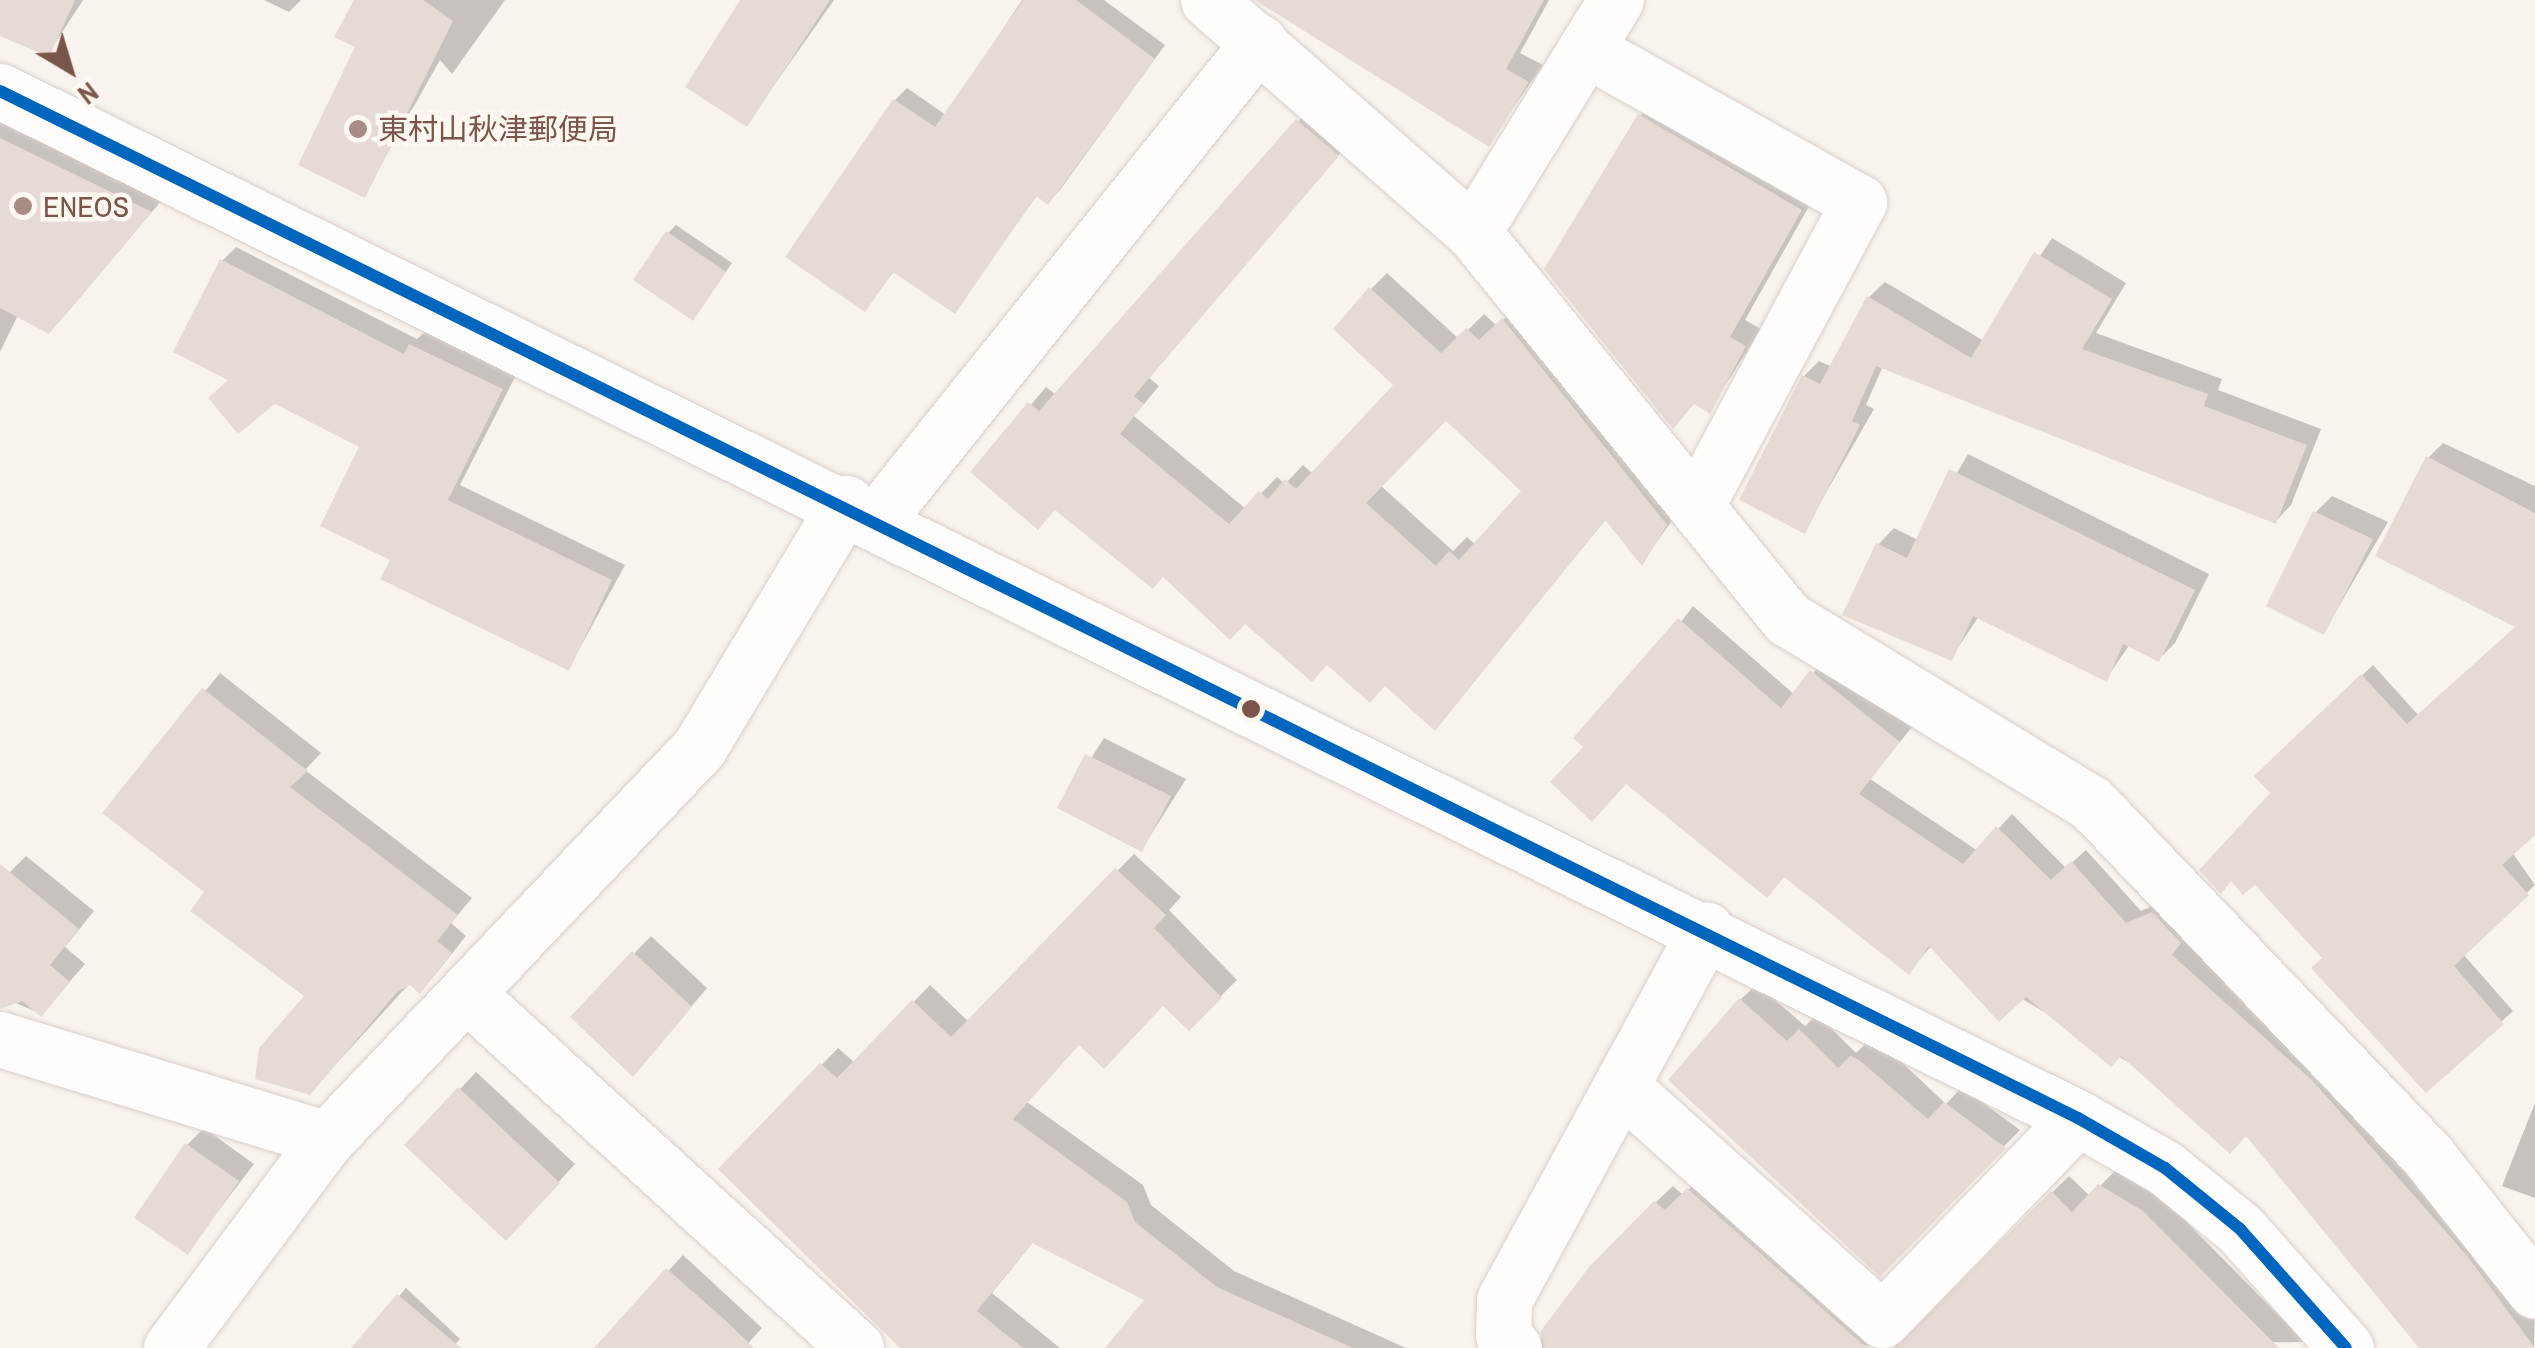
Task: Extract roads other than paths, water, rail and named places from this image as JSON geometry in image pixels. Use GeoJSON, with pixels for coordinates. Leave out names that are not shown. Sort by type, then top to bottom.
{"type":"FeatureCollection","features":[{"type":"Feature","properties":{"kind":"street"},"geometry":{"type":"LineString","coordinates":[[1208,0],[1473,232],[1788,619],[2091,803],[2428,1156],[2535,1291]]}},
{"type":"Feature","properties":{"kind":"street"},"geometry":{"type":"LineString","coordinates":[[1473,232],[1616,0]]}},
{"type":"Feature","properties":{"kind":"street"},"geometry":{"type":"LineString","coordinates":[[172,1348],[328,1139],[699,748],[862,510],[1259,42]]}},
{"type":"Feature","properties":{"kind":"street"},"geometry":{"type":"LineString","coordinates":[[1586,48],[1858,202],[1698,504]]}},
{"type":"Feature","properties":{"kind":"street"},"geometry":{"type":"LineString","coordinates":[[0,90],[862,510],[2078,1118],[2165,1168],[2240,1229],[2346,1348]]}},
{"type":"Feature","properties":{"kind":"street"},"geometry":{"type":"LineString","coordinates":[[1514,1348],[1503,1335],[1504,1300],[1624,1089],[1706,930]]}},
{"type":"Feature","properties":{"kind":"street"},"geometry":{"type":"LineString","coordinates":[[466,994],[856,1348]]}},
{"type":"Feature","properties":{"kind":"street"},"geometry":{"type":"LineString","coordinates":[[2,1044],[328,1139]]}},
{"type":"Feature","properties":{"kind":"street"},"geometry":{"type":"LineString","coordinates":[[1624,1089],[1882,1320],[2078,1118]]}},
{"type":"Feature","properties":{"kind":"place","name":"東村山秋津郵便局"},"geometry":{"type":"Point","coordinates":[358,129]}},
{"type":"Feature","properties":{"kind":"place","name":"ENEOS"},"geometry":{"type":"Point","coordinates":[23,206]}}]}
